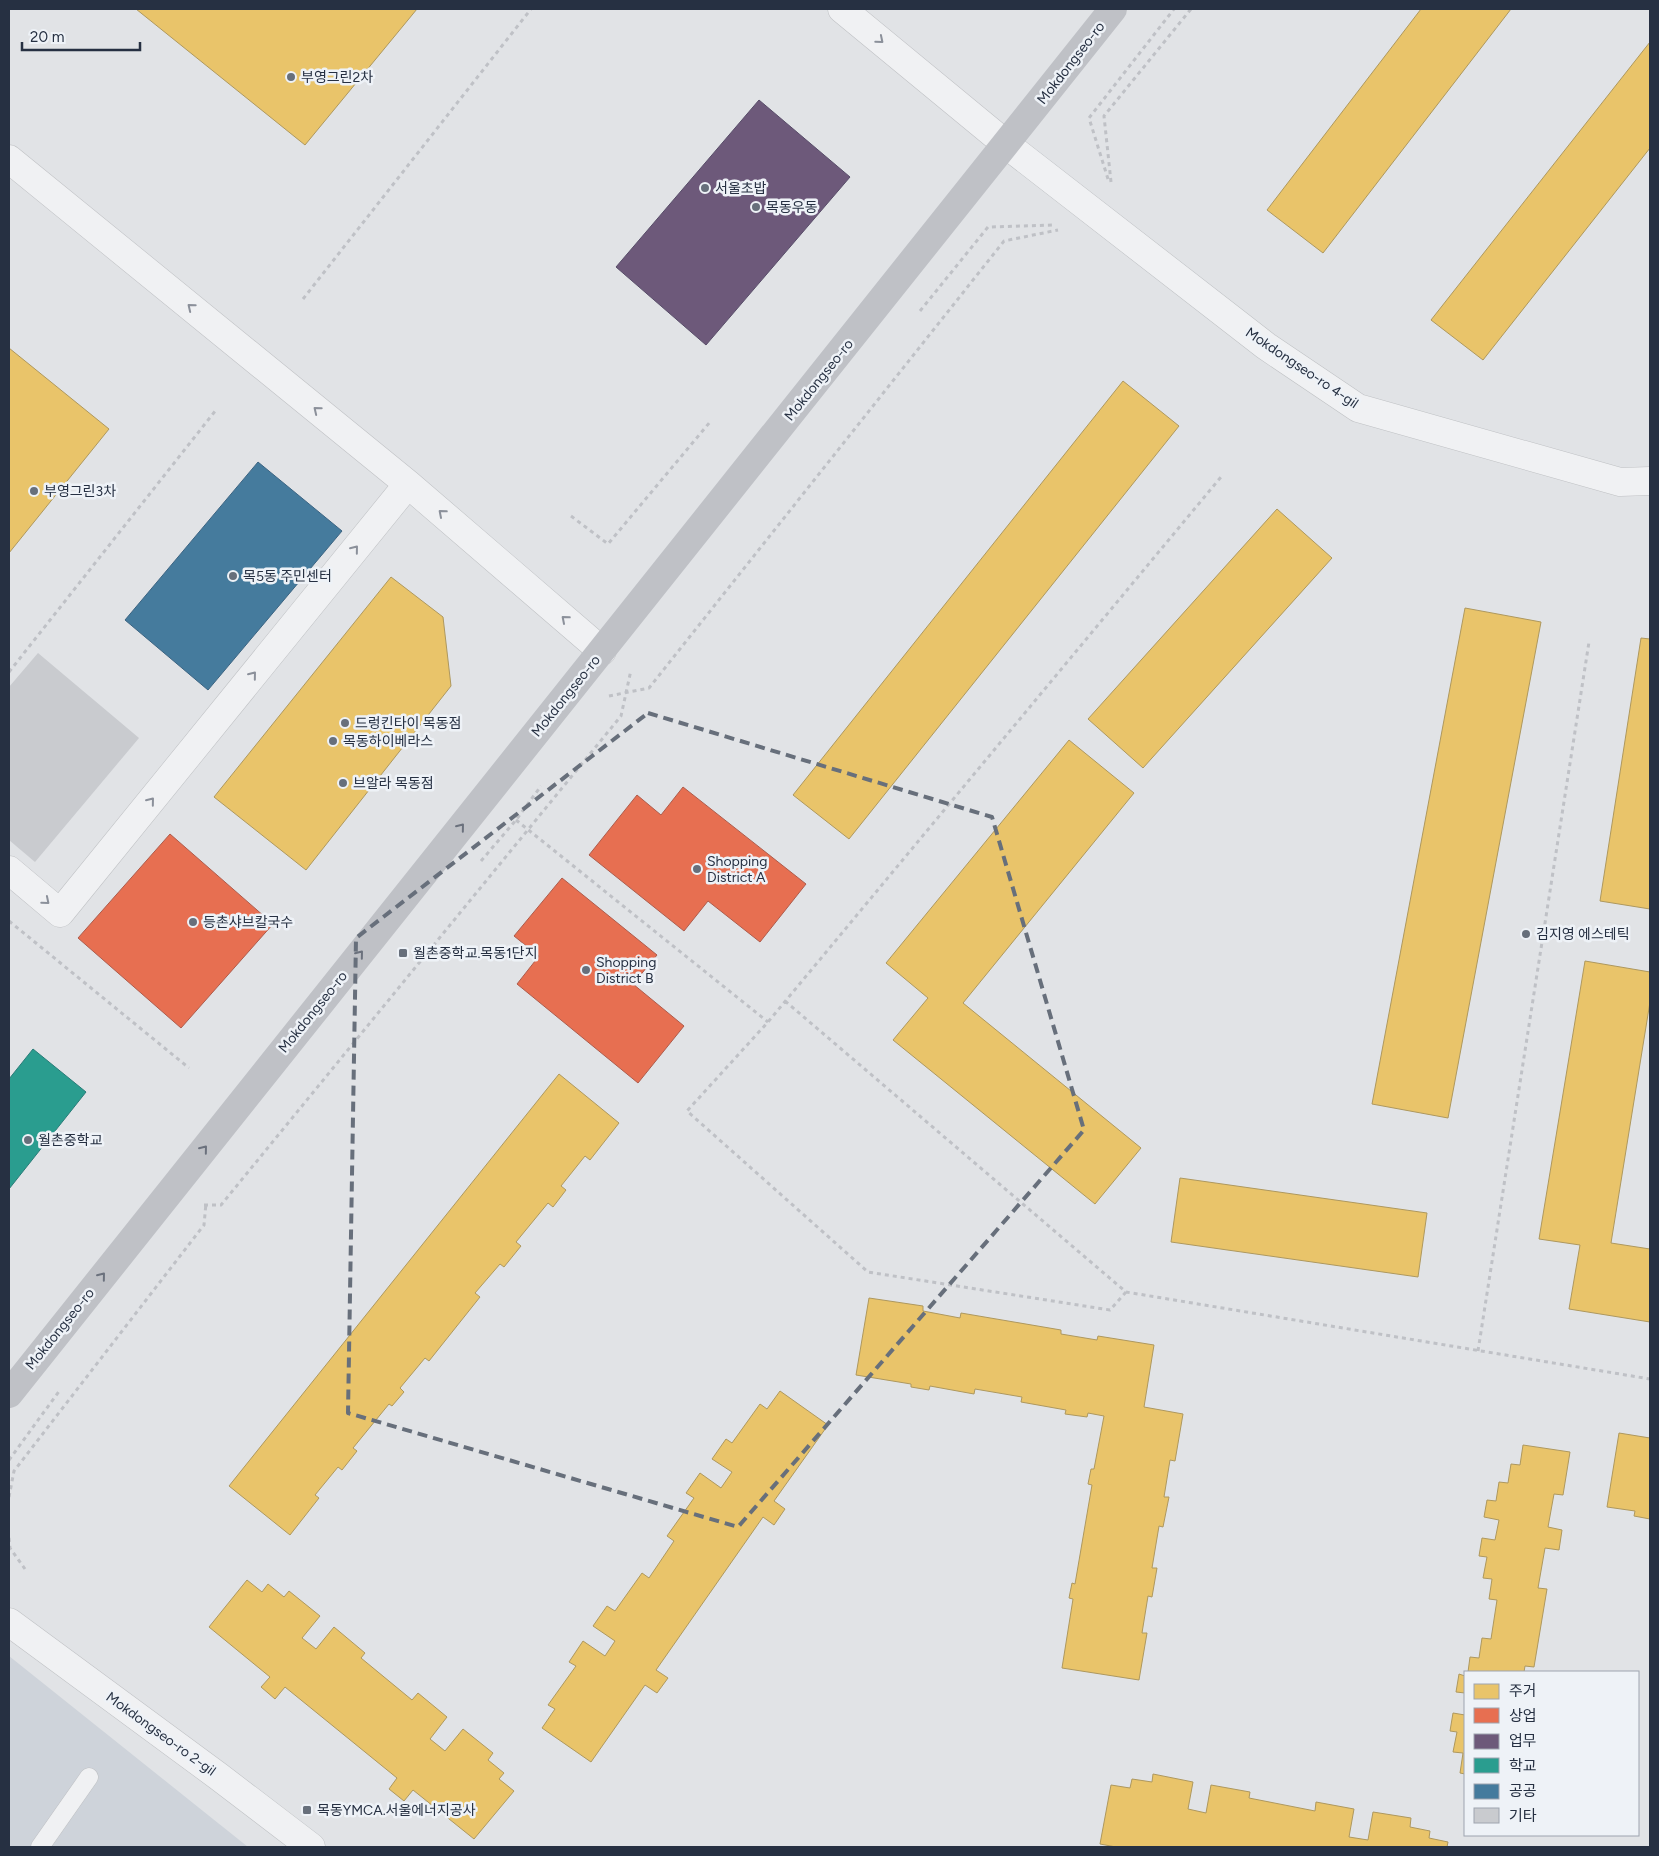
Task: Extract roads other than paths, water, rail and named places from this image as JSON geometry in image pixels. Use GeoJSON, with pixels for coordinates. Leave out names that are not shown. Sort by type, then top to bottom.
{"type":"FeatureCollection","features":[{"type":"Feature","properties":{"kind":"main road","name":"Mokdongseo-ro"},"geometry":{"type":"LineString","coordinates":[[12,1393],[1007,145],[1113,9]]}},
{"type":"Feature","properties":{"kind":"street","name":"Mokdongseo-ro 4-gil"},"geometry":{"type":"LineString","coordinates":[[842,9],[1007,145],[1266,346],[1358,408],[1620,482],[1650,481]]}},
{"type":"Feature","properties":{"kind":"street"},"geometry":{"type":"LineString","coordinates":[[9,159],[408,484],[602,651]]}},
{"type":"Feature","properties":{"kind":"street"},"geometry":{"type":"LineString","coordinates":[[9,870],[60,913],[408,484]]}},
{"type":"Feature","properties":{"kind":"street","name":"Mokdongseo-ro 2-gil"},"geometry":{"type":"LineString","coordinates":[[9,1622],[311,1847]]}},
{"type":"Feature","properties":{"kind":"lane"},"geometry":{"type":"LineString","coordinates":[[40,1847],[89,1777]]}},
{"type":"Feature","properties":{"kind":"place","name":"부영그린2차"},"geometry":{"type":"Point","coordinates":[291,77]}},
{"type":"Feature","properties":{"kind":"place","name":"서울초밥"},"geometry":{"type":"Point","coordinates":[705,188]}},
{"type":"Feature","properties":{"kind":"place","name":"목동우동"},"geometry":{"type":"Point","coordinates":[756,207]}},
{"type":"Feature","properties":{"kind":"place","name":"부영그린3차"},"geometry":{"type":"Point","coordinates":[34,491]}},
{"type":"Feature","properties":{"kind":"place","name":"목5동 주민센터"},"geometry":{"type":"Point","coordinates":[233,576]}},
{"type":"Feature","properties":{"kind":"place","name":"드렁킨타이 목동점"},"geometry":{"type":"Point","coordinates":[345,723]}},
{"type":"Feature","properties":{"kind":"place","name":"목동하이베라스"},"geometry":{"type":"Point","coordinates":[333,741]}},
{"type":"Feature","properties":{"kind":"place","name":"브알라 목동점"},"geometry":{"type":"Point","coordinates":[343,783]}},
{"type":"Feature","properties":{"kind":"place","name":"Shopping District A"},"geometry":{"type":"Point","coordinates":[697,869]}},
{"type":"Feature","properties":{"kind":"place","name":"등촌샤브칼국수"},"geometry":{"type":"Point","coordinates":[193,922]}},
{"type":"Feature","properties":{"kind":"place","name":"김지영 에스테틱"},"geometry":{"type":"Point","coordinates":[1526,934]}},
{"type":"Feature","properties":{"kind":"place","name":"월촌중학교.목동1단지"},"geometry":{"type":"Point","coordinates":[403,953]}},
{"type":"Feature","properties":{"kind":"place","name":"Shopping District B"},"geometry":{"type":"Point","coordinates":[586,970]}},
{"type":"Feature","properties":{"kind":"place","name":"월촌중학교"},"geometry":{"type":"Point","coordinates":[28,1140]}},
{"type":"Feature","properties":{"kind":"place","name":"목동YMCA.서울에너지공사"},"geometry":{"type":"Point","coordinates":[307,1810]}}]}
